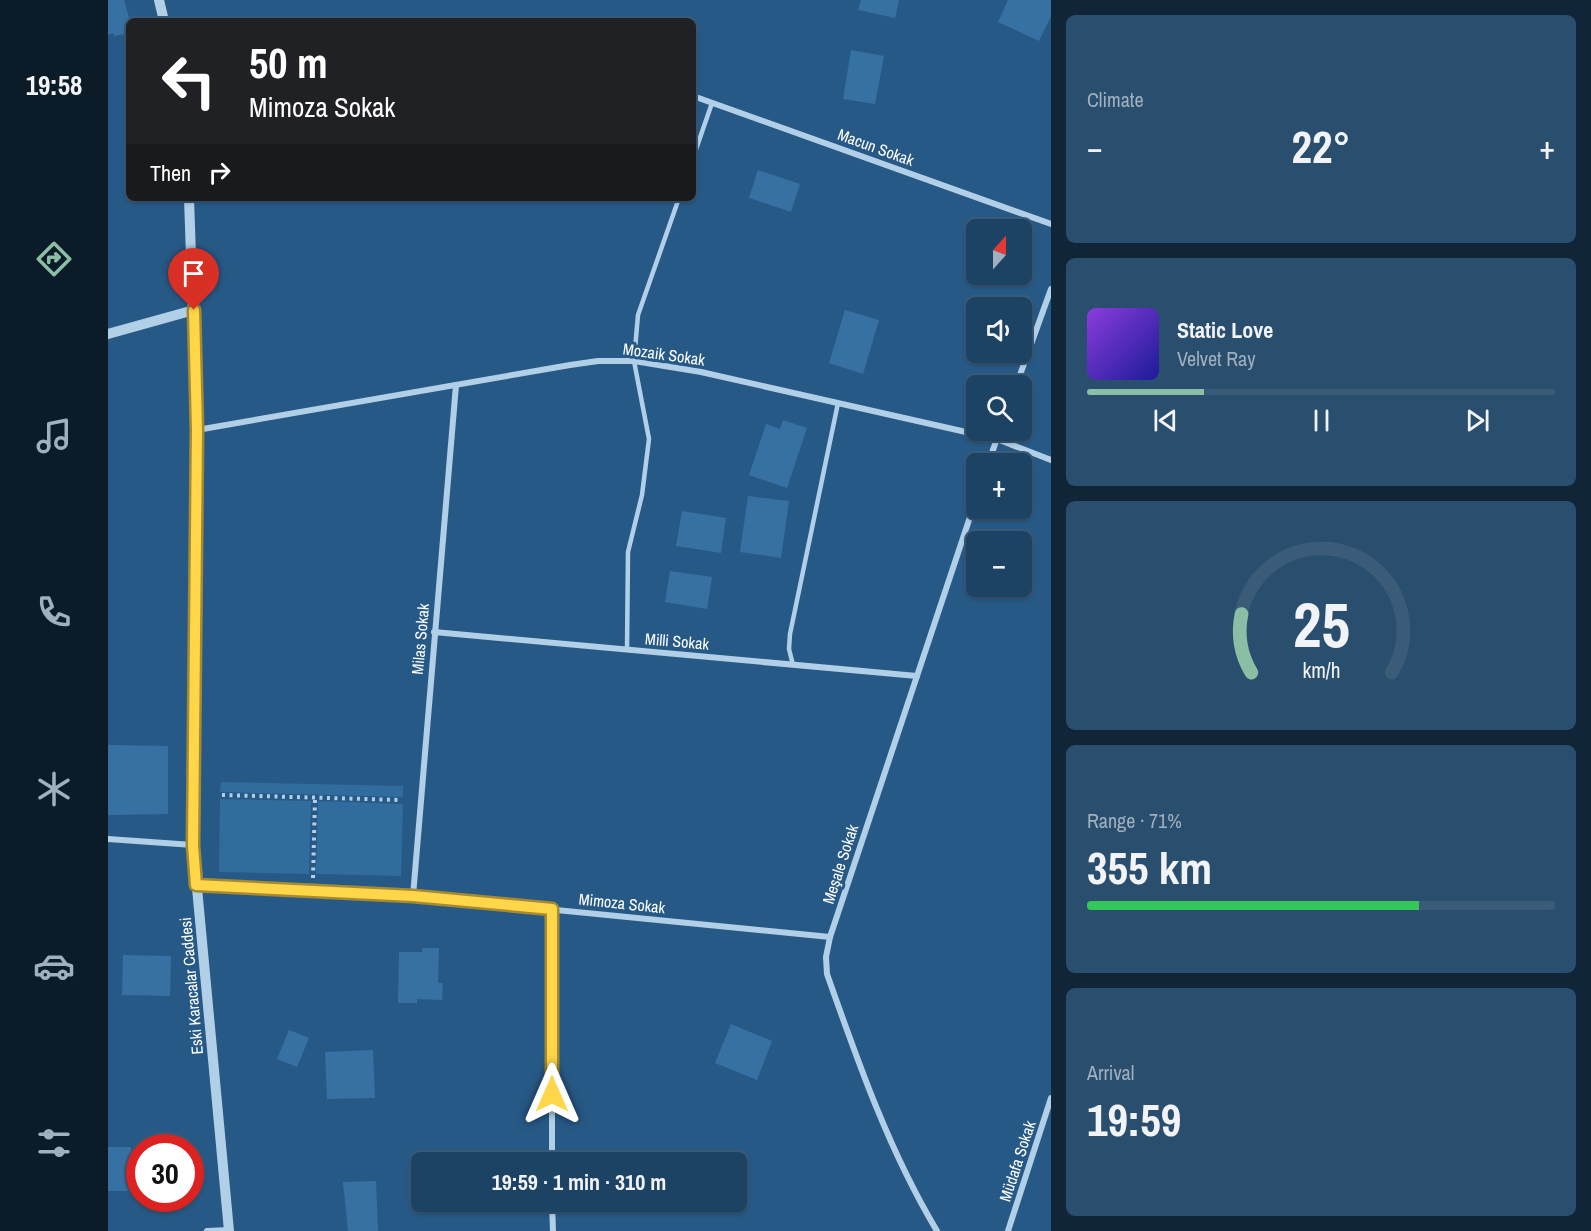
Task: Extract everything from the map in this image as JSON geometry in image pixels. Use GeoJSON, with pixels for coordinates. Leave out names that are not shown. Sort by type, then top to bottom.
{"type":"FeatureCollection","features":[{"type":"Feature","properties":{"kind":"street"},"geometry":{"type":"LineString","coordinates":[[159,0],[163,18]]}},
{"type":"Feature","properties":{"kind":"street","name":"Macun Sokak"},"geometry":{"type":"LineString","coordinates":[[696,97],[1051,224]]}},
{"type":"Feature","properties":{"kind":"street","name":"Eski Karacalar Caddesi"},"geometry":{"type":"LineString","coordinates":[[189,201],[197,430],[193,845],[229,1230]]}},
{"type":"Feature","properties":{"kind":"street"},"geometry":{"type":"LineString","coordinates":[[1020,375],[1051,289]]}},
{"type":"Feature","properties":{"kind":"street"},"geometry":{"type":"LineString","coordinates":[[108,334],[194,310]]}},
{"type":"Feature","properties":{"kind":"street","name":"Mozaik Sokak"},"geometry":{"type":"LineString","coordinates":[[197,430],[570,364],[634,361],[701,372],[966,432]]}},
{"type":"Feature","properties":{"kind":"street","name":"Milas Sokak"},"geometry":{"type":"LineString","coordinates":[[413,896],[456,385]]}},
{"type":"Feature","properties":{"kind":"street","name":"Mozaik Sokak"},"geometry":{"type":"LineString","coordinates":[[1002,441],[1051,460]]}},
{"type":"Feature","properties":{"kind":"street","name":"Meşale Sokak"},"geometry":{"type":"LineString","coordinates":[[937,1231],[922,1206],[865,1082],[828,974],[826,957],[830,937],[969,519]]}},
{"type":"Feature","properties":{"kind":"street","name":"Milli Sokak"},"geometry":{"type":"LineString","coordinates":[[434,632],[917,676]]}},
{"type":"Feature","properties":{"kind":"street"},"geometry":{"type":"LineString","coordinates":[[108,839],[193,845]]}},
{"type":"Feature","properties":{"kind":"street","name":"Mimoza Sokak"},"geometry":{"type":"LineString","coordinates":[[196,885],[413,896],[830,937]]}},
{"type":"Feature","properties":{"kind":"street"},"geometry":{"type":"LineString","coordinates":[[552,909],[552,1152]]}},
{"type":"Feature","properties":{"kind":"street","name":"Müdafa Sokak"},"geometry":{"type":"LineString","coordinates":[[1008,1231],[1051,1098]]}},
{"type":"Feature","properties":{"kind":"street"},"geometry":{"type":"LineString","coordinates":[[552,1212],[553,1231]]}},
{"type":"Feature","properties":{"kind":"street"},"geometry":{"type":"LineString","coordinates":[[207,1231],[229,1230]]}},
{"type":"Feature","properties":{"kind":"lane"},"geometry":{"type":"LineString","coordinates":[[696,149],[712,103]]}},
{"type":"Feature","properties":{"kind":"lane"},"geometry":{"type":"LineString","coordinates":[[627,650],[628,552],[642,495],[649,439],[634,361],[638,315],[678,201]]}},
{"type":"Feature","properties":{"kind":"lane"},"geometry":{"type":"LineString","coordinates":[[793,665],[789,649],[790,634],[838,403]]}},
{"type":"Feature","properties":{"kind":"path"},"geometry":{"type":"LineString","coordinates":[[222,795],[401,800]]}},
{"type":"Feature","properties":{"kind":"path"},"geometry":{"type":"LineString","coordinates":[[313,891],[315,798]]}},
{"type":"Feature","properties":{"kind":"shaded area"},"geometry":{"type":"Polygon","coordinates":[[[221,782],[403,786],[403,797],[220,792],[221,782]]]}},
{"type":"Feature","properties":{"kind":"shaded area"},"geometry":{"type":"Polygon","coordinates":[[[220,799],[311,801],[309,874],[219,872],[220,799]]]}},
{"type":"Feature","properties":{"kind":"shaded area"},"geometry":{"type":"Polygon","coordinates":[[[318,801],[403,804],[401,876],[316,874],[318,801]]]}},
{"type":"Feature","properties":{"kind":"building"},"geometry":{"type":"Polygon","coordinates":[[[108,0],[124,0],[129,18],[126,18],[126,34],[108,35],[108,0]]]}},
{"type":"Feature","properties":{"kind":"building"},"geometry":{"type":"Polygon","coordinates":[[[861,0],[899,0],[895,18],[858,10],[861,0]]]}},
{"type":"Feature","properties":{"kind":"building"},"geometry":{"type":"Polygon","coordinates":[[[1008,0],[1051,0],[1051,16],[1039,41],[998,22],[1008,0]]]}},
{"type":"Feature","properties":{"kind":"building"},"geometry":{"type":"Polygon","coordinates":[[[851,50],[884,56],[875,104],[843,99],[851,50]]]}},
{"type":"Feature","properties":{"kind":"building"},"geometry":{"type":"Polygon","coordinates":[[[758,170],[800,184],[791,212],[749,198],[758,170]]]}},
{"type":"Feature","properties":{"kind":"building"},"geometry":{"type":"Polygon","coordinates":[[[845,310],[879,320],[863,374],[829,363],[845,310]]]}},
{"type":"Feature","properties":{"kind":"building"},"geometry":{"type":"Polygon","coordinates":[[[783,420],[807,428],[787,488],[749,475],[766,424],[780,429],[783,420]]]}},
{"type":"Feature","properties":{"kind":"building"},"geometry":{"type":"Polygon","coordinates":[[[748,496],[789,501],[781,558],[740,552],[748,496]]]}},
{"type":"Feature","properties":{"kind":"building"},"geometry":{"type":"Polygon","coordinates":[[[682,511],[726,518],[721,553],[676,546],[682,511]]]}},
{"type":"Feature","properties":{"kind":"building"},"geometry":{"type":"Polygon","coordinates":[[[670,571],[712,577],[707,609],[665,602],[670,571]]]}},
{"type":"Feature","properties":{"kind":"building"},"geometry":{"type":"Polygon","coordinates":[[[108,745],[168,746],[168,814],[108,815],[108,745]]]}},
{"type":"Feature","properties":{"kind":"building"},"geometry":{"type":"Polygon","coordinates":[[[422,948],[439,948],[438,983],[443,983],[442,1000],[417,999],[417,1003],[398,1003],[399,952],[422,952],[422,948]]]}},
{"type":"Feature","properties":{"kind":"building"},"geometry":{"type":"Polygon","coordinates":[[[123,955],[171,956],[170,996],[122,995],[123,955]]]}},
{"type":"Feature","properties":{"kind":"building"},"geometry":{"type":"Polygon","coordinates":[[[731,1024],[772,1041],[757,1080],[715,1063],[731,1024]]]}},
{"type":"Feature","properties":{"kind":"building"},"geometry":{"type":"Polygon","coordinates":[[[289,1030],[309,1038],[297,1067],[277,1059],[289,1030]]]}},
{"type":"Feature","properties":{"kind":"building"},"geometry":{"type":"Polygon","coordinates":[[[373,1050],[375,1098],[327,1099],[325,1052],[373,1050]]]}},
{"type":"Feature","properties":{"kind":"building"},"geometry":{"type":"Polygon","coordinates":[[[108,1147],[126,1147],[126,1191],[108,1191],[108,1147]]]}},
{"type":"Feature","properties":{"kind":"building"},"geometry":{"type":"Polygon","coordinates":[[[376,1181],[378,1231],[348,1231],[343,1182],[376,1181]]]}},
{"type":"Feature","properties":{"kind":"route"},"geometry":{"type":"LineString","coordinates":[[194,310],[197,430],[193,845],[196,885],[413,896],[552,909],[552,1094]]}}]}
